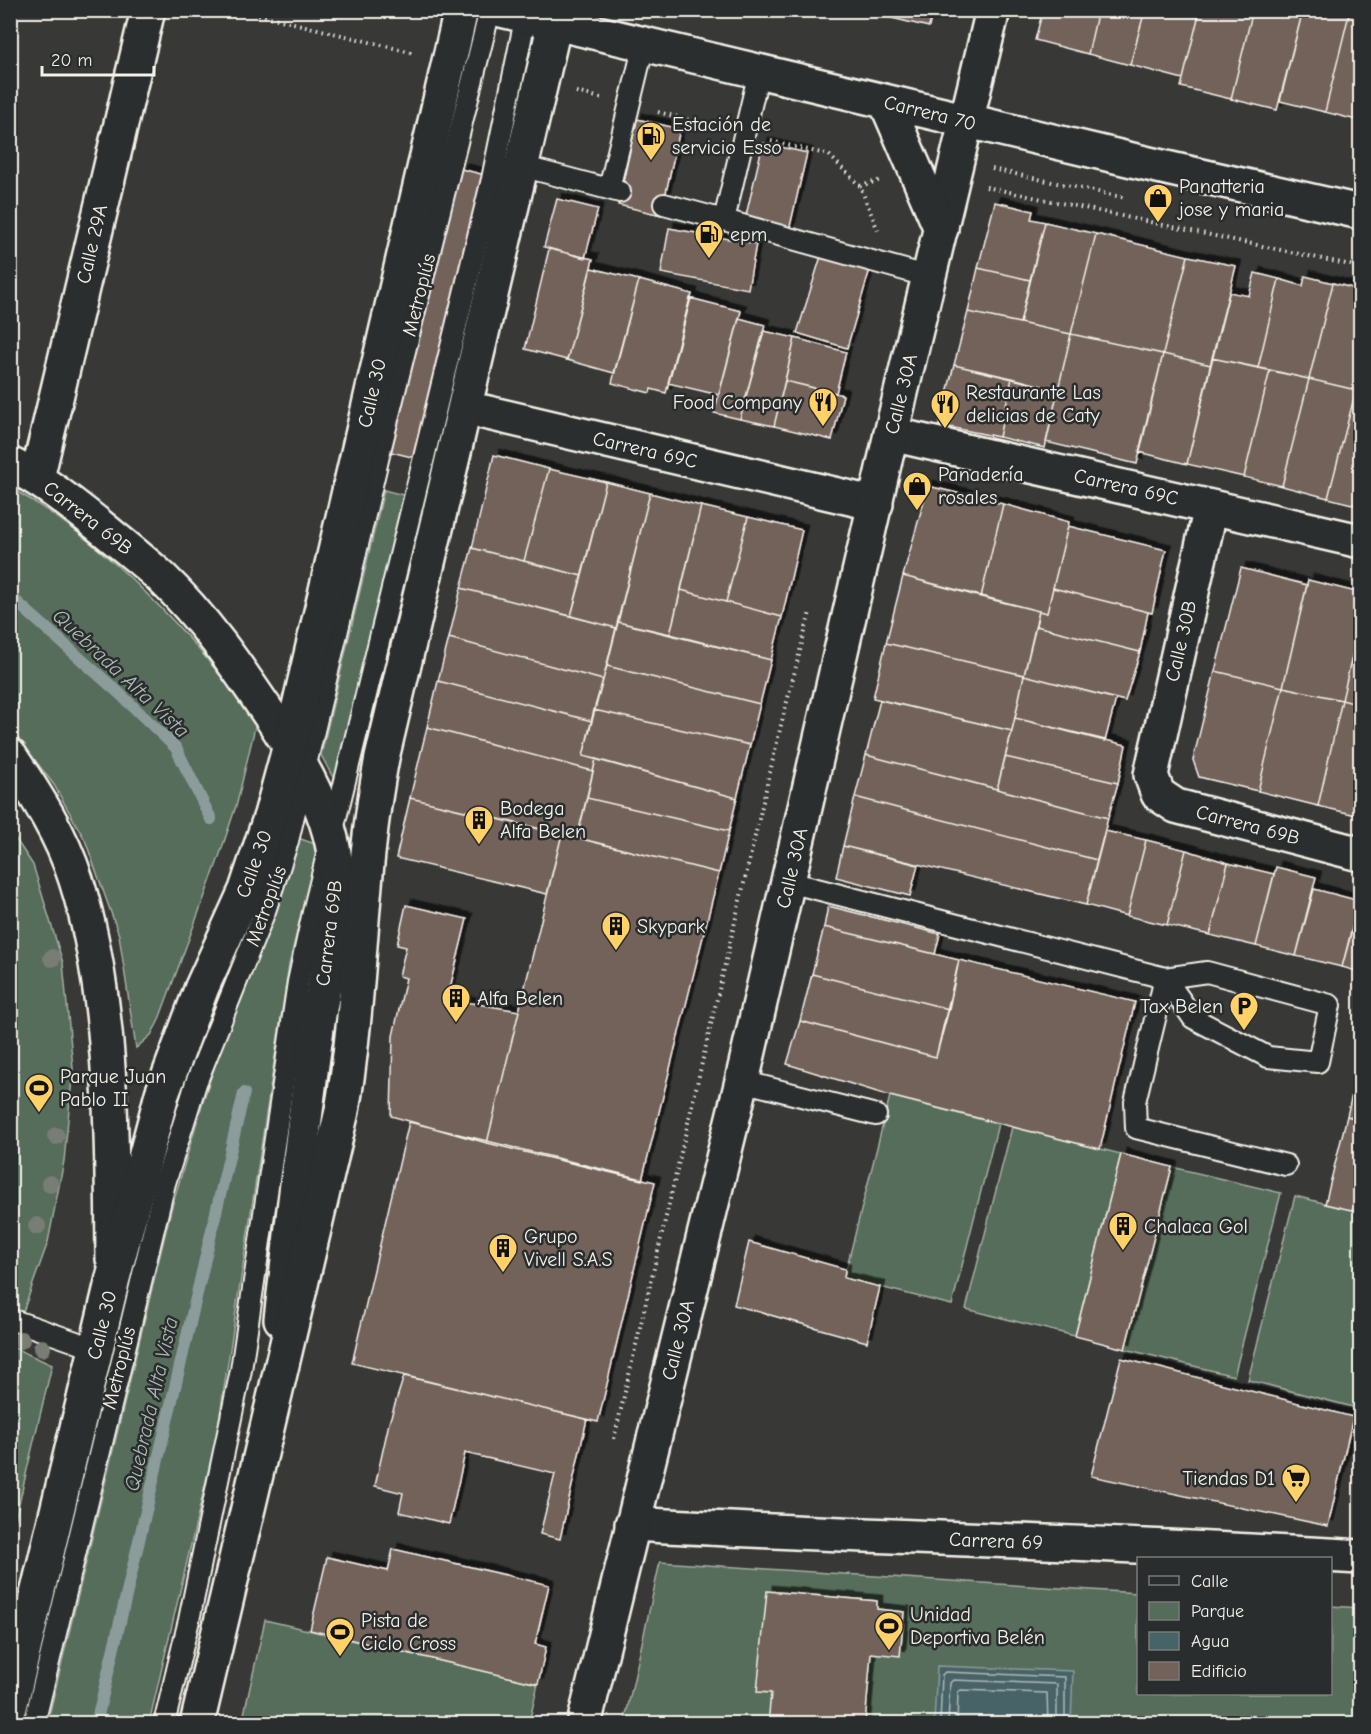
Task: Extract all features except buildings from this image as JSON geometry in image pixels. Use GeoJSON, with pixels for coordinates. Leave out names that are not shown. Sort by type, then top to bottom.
{"type":"FeatureCollection","features":[{"type":"Feature","properties":{"kind":"street","name":"Calle 29A"},"geometry":{"type":"LineString","coordinates":[[24,471],[148,10]]}},
{"type":"Feature","properties":{"kind":"street","name":"Calle 30"},"geometry":{"type":"LineString","coordinates":[[10,1707],[96,1349],[162,1094],[202,987],[246,890],[271,814],[297,759],[461,10]]}},
{"type":"Feature","properties":{"kind":"street","name":"Calle 30A"},"geometry":{"type":"LineString","coordinates":[[584,1724],[742,1081],[891,434],[993,10]]}},
{"type":"Feature","properties":{"kind":"street","name":"Carrera 70"},"geometry":{"type":"LineString","coordinates":[[533,14],[644,45],[1360,212]]}},
{"type":"Feature","properties":{"kind":"street"},"geometry":{"type":"LineString","coordinates":[[197,1724],[348,1076],[357,1002],[370,834],[380,767],[521,166],[533,14]]}},
{"type":"Feature","properties":{"kind":"street"},"geometry":{"type":"LineString","coordinates":[[886,102],[941,229]]}},
{"type":"Feature","properties":{"kind":"street","name":"Carrera 69C"},"geometry":{"type":"LineString","coordinates":[[484,412],[876,504]]}},
{"type":"Feature","properties":{"kind":"street","name":"Carrera 69C"},"geometry":{"type":"LineString","coordinates":[[891,434],[1360,541]]}},
{"type":"Feature","properties":{"kind":"street","name":"Carrera 69B"},"geometry":{"type":"LineString","coordinates":[[24,471],[161,578],[197,617],[253,688],[297,759],[331,839],[336,869],[336,900],[317,1027],[268,1421]]}},
{"type":"Feature","properties":{"kind":"street","name":"Calle 30B"},"geometry":{"type":"LineString","coordinates":[[1151,775],[1211,507]]}},
{"type":"Feature","properties":{"kind":"street"},"geometry":{"type":"LineString","coordinates":[[10,756],[61,843],[76,880],[93,946],[112,1131],[114,1278]]}},
{"type":"Feature","properties":{"kind":"street","name":"Carrera 69B"},"geometry":{"type":"LineString","coordinates":[[1151,775],[1158,794],[1176,806],[1360,854]]}},
{"type":"Feature","properties":{"kind":"street","name":"Carrera 69"},"geometry":{"type":"LineString","coordinates":[[632,1524],[827,1535],[1263,1551],[1360,1557]]}},
{"type":"Feature","properties":{"kind":"lane","name":"Metroplús"},"geometry":{"type":"LineString","coordinates":[[34,1724],[165,1183],[196,1083],[279,876],[297,759],[381,447],[490,10]]}},
{"type":"Feature","properties":{"kind":"lane"},"geometry":{"type":"LineString","coordinates":[[164,1724],[189,1620],[241,1370],[298,982],[533,14]]}},
{"type":"Feature","properties":{"kind":"lane"},"geometry":{"type":"LineString","coordinates":[[521,166],[615,191],[629,105],[644,45]]}},
{"type":"Feature","properties":{"kind":"lane"},"geometry":{"type":"LineString","coordinates":[[724,220],[759,72]]}},
{"type":"Feature","properties":{"kind":"lane"},"geometry":{"type":"LineString","coordinates":[[664,204],[930,277]]}},
{"type":"Feature","properties":{"kind":"lane"},"geometry":{"type":"LineString","coordinates":[[789,882],[1165,978],[1207,972],[1330,1005],[1318,1062],[1268,1057],[1193,1018],[1165,978]]}},
{"type":"Feature","properties":{"kind":"lane"},"geometry":{"type":"LineString","coordinates":[[1165,978],[1135,1102],[1136,1128],[1286,1165]]}},
{"type":"Feature","properties":{"kind":"lane"},"geometry":{"type":"LineString","coordinates":[[742,1081],[876,1115]]}},
{"type":"Feature","properties":{"kind":"lane"},"geometry":{"type":"LineString","coordinates":[[10,1319],[96,1349]]}},
{"type":"Feature","properties":{"kind":"path"},"geometry":{"type":"LineString","coordinates":[[241,10],[425,56]]}},
{"type":"Feature","properties":{"kind":"path"},"geometry":{"type":"LineString","coordinates":[[573,92],[829,155],[860,186],[874,214],[883,245],[884,265]]}},
{"type":"Feature","properties":{"kind":"path"},"geometry":{"type":"LineString","coordinates":[[952,179],[1360,267]]}},
{"type":"Feature","properties":{"kind":"path"},"geometry":{"type":"LineString","coordinates":[[648,1295],[810,610]]}},
{"type":"Feature","properties":{"kind":"green space"},"geometry":{"type":"Polygon","coordinates":[[[11,488],[46,509],[80,534],[146,592],[205,657],[256,723],[237,803],[217,863],[158,1022],[151,1035],[136,1048],[119,935],[85,840],[54,785],[11,729],[11,488]]]}},
{"type":"Feature","properties":{"kind":"green space"},"geometry":{"type":"Polygon","coordinates":[[[384,490],[407,496],[338,787],[321,755],[384,490]]]}},
{"type":"Feature","properties":{"kind":"green space","name":"Parque Juan Pablo II"},"geometry":{"type":"Polygon","coordinates":[[[11,832],[33,865],[63,963],[73,1068],[64,1161],[48,1242],[11,1345],[11,832]]]}},
{"type":"Feature","properties":{"kind":"green space"},"geometry":{"type":"Polygon","coordinates":[[[295,837],[318,845],[289,965],[217,1434],[149,1723],[47,1724],[171,1210],[204,1098],[231,1019],[270,928],[295,837]]]}},
{"type":"Feature","properties":{"kind":"green space"},"geometry":{"type":"Polygon","coordinates":[[[890,1096],[998,1124],[952,1305],[844,1278],[890,1096]]]}},
{"type":"Feature","properties":{"kind":"green space"},"geometry":{"type":"Polygon","coordinates":[[[1012,1127],[1121,1154],[1075,1336],[966,1309],[1012,1127]]]}},
{"type":"Feature","properties":{"kind":"green space"},"geometry":{"type":"Polygon","coordinates":[[[1172,1167],[1281,1193],[1234,1376],[1125,1349],[1172,1167]]]}},
{"type":"Feature","properties":{"kind":"green space"},"geometry":{"type":"Polygon","coordinates":[[[1295,1196],[1360,1212],[1360,1395],[1357,1408],[1248,1380],[1295,1196]]]}},
{"type":"Feature","properties":{"kind":"green space"},"geometry":{"type":"Polygon","coordinates":[[[10,1346],[52,1365],[11,1537],[10,1537],[10,1346]]]}},
{"type":"Feature","properties":{"kind":"green space","name":"Unidad Deportiva Belén"},"geometry":{"type":"Polygon","coordinates":[[[660,1562],[1137,1593],[1137,1695],[1332,1695],[1332,1606],[1360,1608],[1360,1723],[624,1724],[660,1562]]]}},
{"type":"Feature","properties":{"kind":"green space","name":"Pista de Ciclo Cross"},"geometry":{"type":"Polygon","coordinates":[[[265,1620],[538,1684],[529,1723],[242,1723],[265,1620]]]}},
{"type":"Feature","properties":{"kind":"water"},"geometry":{"type":"Polygon","coordinates":[[[937,1666],[1073,1671],[1071,1723],[934,1723],[937,1666]]]}},
{"type":"Feature","properties":{"kind":"waterway","name":"Quebrada Alta Vista"},"geometry":{"type":"LineString","coordinates":[[10,596],[119,693],[176,748],[211,819]]}},
{"type":"Feature","properties":{"kind":"waterway","name":"Quebrada Alta Vista"},"geometry":{"type":"LineString","coordinates":[[96,1724],[244,1093]]}},
{"type":"Feature","properties":{"kind":"place","name":"Estación de servicio Esso"},"geometry":{"type":"Point","coordinates":[651,162]}},
{"type":"Feature","properties":{"kind":"place","name":"Panatteria jose y maria"},"geometry":{"type":"Point","coordinates":[1158,224]}},
{"type":"Feature","properties":{"kind":"place","name":"epm"},"geometry":{"type":"Point","coordinates":[709,260]}},
{"type":"Feature","properties":{"kind":"place","name":"Food Company"},"geometry":{"type":"Point","coordinates":[823,428]}},
{"type":"Feature","properties":{"kind":"place","name":"Restaurante Las delicias de Caty"},"geometry":{"type":"Point","coordinates":[945,430]}},
{"type":"Feature","properties":{"kind":"place","name":"Panadería rosales"},"geometry":{"type":"Point","coordinates":[917,512]}},
{"type":"Feature","properties":{"kind":"place","name":"Bodega Alfa Belen"},"geometry":{"type":"Point","coordinates":[479,846]}},
{"type":"Feature","properties":{"kind":"place","name":"Skypark"},"geometry":{"type":"Point","coordinates":[616,952]}},
{"type":"Feature","properties":{"kind":"place","name":"Alfa Belen"},"geometry":{"type":"Point","coordinates":[456,1024]}},
{"type":"Feature","properties":{"kind":"place","name":"Tax Belen"},"geometry":{"type":"Point","coordinates":[1244,1032]}},
{"type":"Feature","properties":{"kind":"place","name":"Parque Juan Pablo II"},"geometry":{"type":"Point","coordinates":[39,1114]}},
{"type":"Feature","properties":{"kind":"place","name":"Chalaca Gol"},"geometry":{"type":"Point","coordinates":[1123,1252]}},
{"type":"Feature","properties":{"kind":"place","name":"Grupo Vivell S.A.S"},"geometry":{"type":"Point","coordinates":[503,1274]}},
{"type":"Feature","properties":{"kind":"place","name":"Tiendas D1"},"geometry":{"type":"Point","coordinates":[1296,1504]}},
{"type":"Feature","properties":{"kind":"place","name":"Unidad Deportiva Belén"},"geometry":{"type":"Point","coordinates":[889,1652]}},
{"type":"Feature","properties":{"kind":"place","name":"Pista de Ciclo Cross"},"geometry":{"type":"Point","coordinates":[340,1658]}}]}
